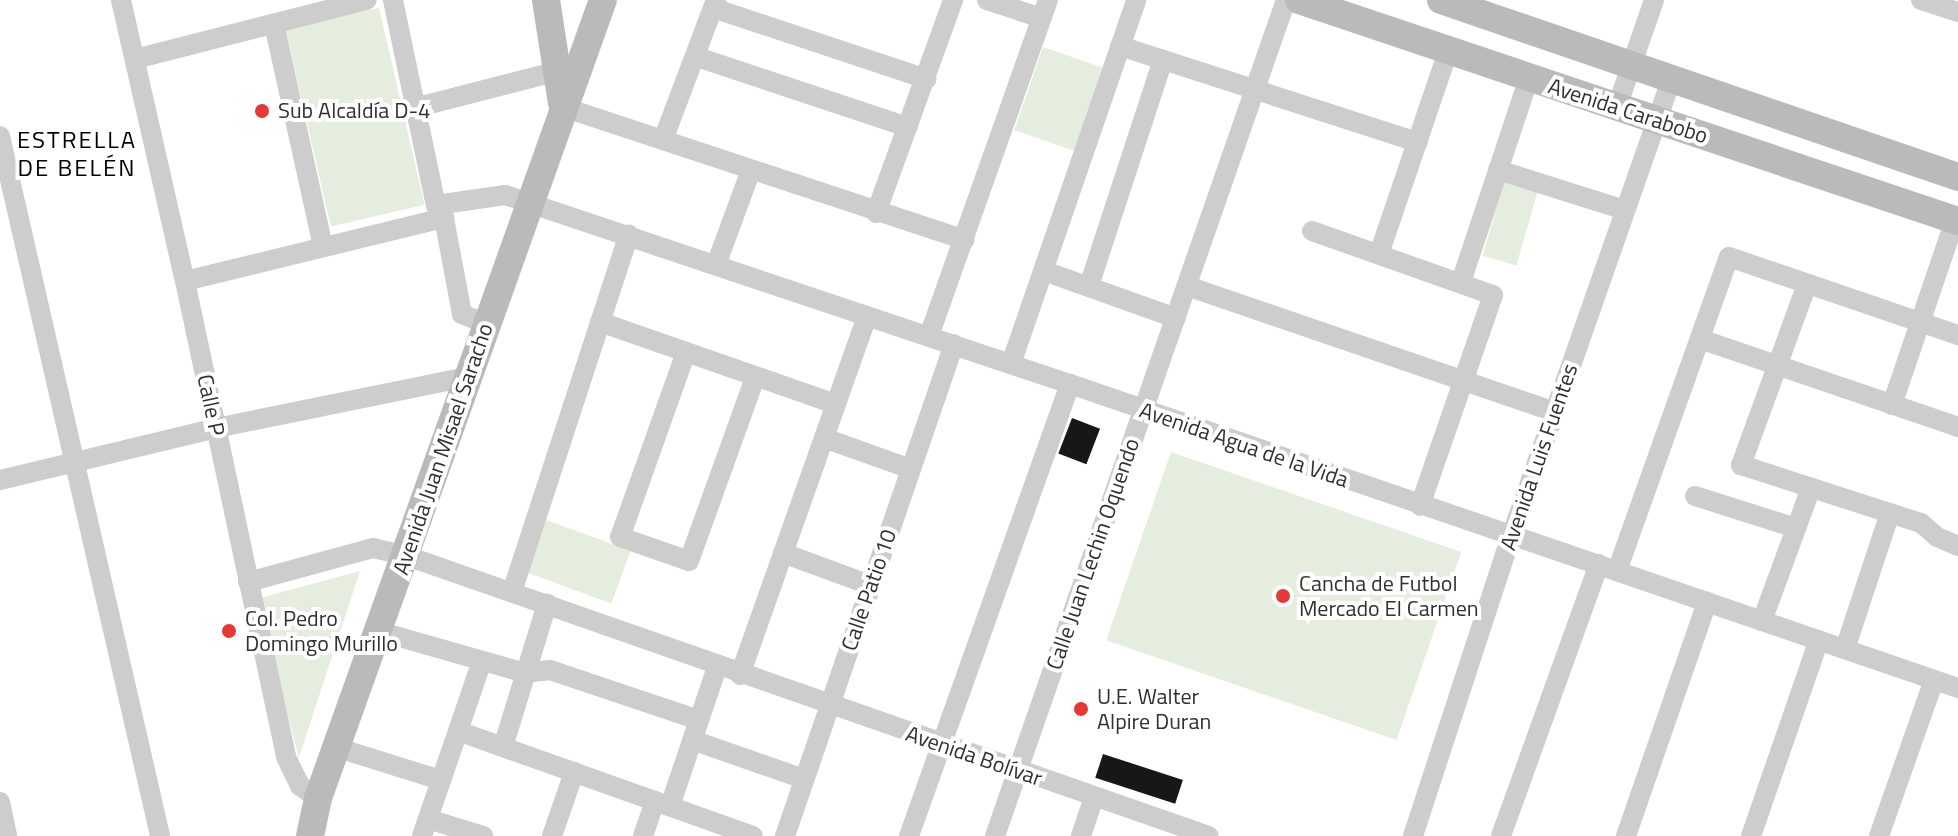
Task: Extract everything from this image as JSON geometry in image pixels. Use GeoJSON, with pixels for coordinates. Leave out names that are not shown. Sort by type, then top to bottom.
{"type":"FeatureCollection","features":[{"type":"Feature","properties":{"kind":"street","name":"Calle P"},"geometry":{"type":"LineString","coordinates":[[121,0],[185,281],[286,757],[300,786],[318,798]]}},
{"type":"Feature","properties":{"kind":"street"},"geometry":{"type":"LineString","coordinates":[[135,59],[367,0]]}},
{"type":"Feature","properties":{"kind":"street"},"geometry":{"type":"LineString","coordinates":[[393,0],[414,108],[462,314],[487,324]]}},
{"type":"Feature","properties":{"kind":"street","name":"Avenida Juan Misael Saracho"},"geometry":{"type":"LineString","coordinates":[[546,0],[563,107]]}},
{"type":"Feature","properties":{"kind":"street","name":"Avenida Juan Misael Saracho"},"geometry":{"type":"LineString","coordinates":[[310,836],[318,798],[407,556],[467,377],[603,0]]}},
{"type":"Feature","properties":{"kind":"street"},"geometry":{"type":"LineString","coordinates":[[876,213],[953,0]]}},
{"type":"Feature","properties":{"kind":"street"},"geometry":{"type":"LineString","coordinates":[[929,336],[1045,9],[987,0]]}},
{"type":"Feature","properties":{"kind":"street"},"geometry":{"type":"LineString","coordinates":[[1011,364],[1136,0]]}},
{"type":"Feature","properties":{"kind":"street","name":"Calle Juan Lechin Oquendo"},"geometry":{"type":"LineString","coordinates":[[995,836],[1286,0]]}},
{"type":"Feature","properties":{"kind":"street","name":"Avenida Carabobo"},"geometry":{"type":"LineString","coordinates":[[1299,0],[1956,220]]}},
{"type":"Feature","properties":{"kind":"street","name":"Avenida Carabobo"},"geometry":{"type":"LineString","coordinates":[[1441,0],[1493,8],[1631,65],[1958,177]]}},
{"type":"Feature","properties":{"kind":"street"},"geometry":{"type":"LineString","coordinates":[[1617,107],[1654,0]]}},
{"type":"Feature","properties":{"kind":"street"},"geometry":{"type":"LineString","coordinates":[[1921,0],[1958,12]]}},
{"type":"Feature","properties":{"kind":"street"},"geometry":{"type":"LineString","coordinates":[[663,140],[715,4],[926,79]]}},
{"type":"Feature","properties":{"kind":"street"},"geometry":{"type":"LineString","coordinates":[[274,24],[323,246]]}},
{"type":"Feature","properties":{"kind":"street"},"geometry":{"type":"LineString","coordinates":[[1120,46],[1418,142]]}},
{"type":"Feature","properties":{"kind":"street"},"geometry":{"type":"LineString","coordinates":[[1379,254],[1448,51]]}},
{"type":"Feature","properties":{"kind":"street"},"geometry":{"type":"LineString","coordinates":[[697,57],[908,127]]}},
{"type":"Feature","properties":{"kind":"street"},"geometry":{"type":"LineString","coordinates":[[1089,286],[1163,60]]}},
{"type":"Feature","properties":{"kind":"street"},"geometry":{"type":"LineString","coordinates":[[414,108],[558,71]]}},
{"type":"Feature","properties":{"kind":"street"},"geometry":{"type":"LineString","coordinates":[[1461,282],[1529,78]]}},
{"type":"Feature","properties":{"kind":"street","name":"Avenida Luis Fuentes"},"geometry":{"type":"LineString","coordinates":[[1413,836],[1511,537],[1671,79]]}},
{"type":"Feature","properties":{"kind":"street"},"geometry":{"type":"LineString","coordinates":[[563,107],[965,240]]}},
{"type":"Feature","properties":{"kind":"street"},"geometry":{"type":"LineString","coordinates":[[0,136],[160,836]]}},
{"type":"Feature","properties":{"kind":"street"},"geometry":{"type":"LineString","coordinates":[[716,265],[751,170]]}},
{"type":"Feature","properties":{"kind":"street"},"geometry":{"type":"LineString","coordinates":[[1498,170],[1625,210]]}},
{"type":"Feature","properties":{"kind":"street","name":"Avenida Agua de la Vida"},"geometry":{"type":"LineString","coordinates":[[185,281],[505,195],[954,344],[1958,688]]}},
{"type":"Feature","properties":{"kind":"street"},"geometry":{"type":"LineString","coordinates":[[1892,405],[1956,220]]}},
{"type":"Feature","properties":{"kind":"street"},"geometry":{"type":"LineString","coordinates":[[1312,231],[1493,295],[1420,506]]}},
{"type":"Feature","properties":{"kind":"street"},"geometry":{"type":"LineString","coordinates":[[512,592],[629,235]]}},
{"type":"Feature","properties":{"kind":"street"},"geometry":{"type":"LineString","coordinates":[[1501,836],[1700,339],[1729,257],[1958,335]]}},
{"type":"Feature","properties":{"kind":"street"},"geometry":{"type":"LineString","coordinates":[[1044,271],[1176,318]]}},
{"type":"Feature","properties":{"kind":"street"},"geometry":{"type":"LineString","coordinates":[[1807,284],[1741,465],[1921,523],[1937,537],[1958,546]]}},
{"type":"Feature","properties":{"kind":"street"},"geometry":{"type":"LineString","coordinates":[[1187,286],[1555,412]]}},
{"type":"Feature","properties":{"kind":"street"},"geometry":{"type":"LineString","coordinates":[[248,582],[373,548],[407,556],[547,604],[740,675],[867,316]]}},
{"type":"Feature","properties":{"kind":"street"},"geometry":{"type":"LineString","coordinates":[[600,322],[836,404]]}},
{"type":"Feature","properties":{"kind":"street"},"geometry":{"type":"LineString","coordinates":[[1700,339],[1958,427]]}},
{"type":"Feature","properties":{"kind":"street","name":"Calle Patio 10"},"geometry":{"type":"LineString","coordinates":[[785,836],[954,344]]}},
{"type":"Feature","properties":{"kind":"street"},"geometry":{"type":"LineString","coordinates":[[686,352],[620,537],[689,561],[755,378]]}},
{"type":"Feature","properties":{"kind":"street"},"geometry":{"type":"LineString","coordinates":[[0,480],[216,428],[467,377]]}},
{"type":"Feature","properties":{"kind":"street"},"geometry":{"type":"LineString","coordinates":[[909,836],[1070,384]]}},
{"type":"Feature","properties":{"kind":"street"},"geometry":{"type":"LineString","coordinates":[[824,438],[911,469]]}},
{"type":"Feature","properties":{"kind":"street"},"geometry":{"type":"LineString","coordinates":[[1762,621],[1811,488]]}},
{"type":"Feature","properties":{"kind":"street"},"geometry":{"type":"LineString","coordinates":[[1695,496],[1796,528]]}},
{"type":"Feature","properties":{"kind":"street"},"geometry":{"type":"LineString","coordinates":[[1845,649],[1890,513]]}},
{"type":"Feature","properties":{"kind":"street"},"geometry":{"type":"LineString","coordinates":[[783,553],[870,585]]}},
{"type":"Feature","properties":{"kind":"street"},"geometry":{"type":"LineString","coordinates":[[1626,836],[1707,602]]}},
{"type":"Feature","properties":{"kind":"street"},"geometry":{"type":"LineString","coordinates":[[503,747],[547,604]]}},
{"type":"Feature","properties":{"kind":"street"},"geometry":{"type":"LineString","coordinates":[[378,631],[525,673],[550,670],[804,779]]}},
{"type":"Feature","properties":{"kind":"street"},"geometry":{"type":"LineString","coordinates":[[1751,836],[1819,640]]}},
{"type":"Feature","properties":{"kind":"street"},"geometry":{"type":"LineString","coordinates":[[482,661],[425,828],[483,836]]}},
{"type":"Feature","properties":{"kind":"street"},"geometry":{"type":"LineString","coordinates":[[643,836],[662,804],[695,730],[717,667]]}},
{"type":"Feature","properties":{"kind":"street","name":"Avenida Bolívar"},"geometry":{"type":"LineString","coordinates":[[740,675],[1207,836]]}},
{"type":"Feature","properties":{"kind":"street"},"geometry":{"type":"LineString","coordinates":[[1879,836],[1934,680]]}},
{"type":"Feature","properties":{"kind":"street"},"geometry":{"type":"LineString","coordinates":[[458,731],[662,804],[700,827],[753,836]]}},
{"type":"Feature","properties":{"kind":"street"},"geometry":{"type":"LineString","coordinates":[[338,748],[441,780]]}},
{"type":"Feature","properties":{"kind":"street"},"geometry":{"type":"LineString","coordinates":[[552,836],[574,772]]}},
{"type":"Feature","properties":{"kind":"street"},"geometry":{"type":"LineString","coordinates":[[1081,836],[1094,797]]}},
{"type":"Feature","properties":{"kind":"street"},"geometry":{"type":"LineString","coordinates":[[0,802],[7,836]]}},
{"type":"Feature","properties":{"kind":"shaded area"},"geometry":{"type":"Polygon","coordinates":[[[379,8],[424,205],[331,226],[285,30],[379,8]]]}},
{"type":"Feature","properties":{"kind":"shaded area"},"geometry":{"type":"Polygon","coordinates":[[[1043,47],[1104,68],[1076,151],[1014,130],[1043,47]]]}},
{"type":"Feature","properties":{"kind":"shaded area"},"geometry":{"type":"Polygon","coordinates":[[[1505,178],[1539,188],[1516,266],[1483,256],[1505,178]]]}},
{"type":"Feature","properties":{"kind":"shaded area","name":"Cancha de Futbol Mercado El Carmen"},"geometry":{"type":"Polygon","coordinates":[[[1171,452],[1461,552],[1396,740],[1106,640],[1171,452]]]}},
{"type":"Feature","properties":{"kind":"shaded area"},"geometry":{"type":"Polygon","coordinates":[[[546,520],[631,551],[611,603],[527,573],[546,520]]]}},
{"type":"Feature","properties":{"kind":"shaded area"},"geometry":{"type":"Polygon","coordinates":[[[360,571],[299,757],[256,599],[360,571]]]}},
{"type":"Feature","properties":{"kind":"building"},"geometry":{"type":"Polygon","coordinates":[[[1072,418],[1100,429],[1086,464],[1058,453],[1072,418]]]}},
{"type":"Feature","properties":{"kind":"building"},"geometry":{"type":"Polygon","coordinates":[[[1103,754],[1183,780],[1175,804],[1095,778],[1103,754]]]}},
{"type":"Feature","properties":{"kind":"place","name":"Sub Alcaldía D-4"},"geometry":{"type":"Point","coordinates":[262,111]}},
{"type":"Feature","properties":{"kind":"place","name":"Cancha de Futbol Mercado El Carmen"},"geometry":{"type":"Point","coordinates":[1283,596]}},
{"type":"Feature","properties":{"kind":"place","name":"Col. Pedro Domingo Murillo"},"geometry":{"type":"Point","coordinates":[229,631]}},
{"type":"Feature","properties":{"kind":"place","name":"U.E. Walter Alpire Duran"},"geometry":{"type":"Point","coordinates":[1081,709]}},
{"type":"Feature","properties":{"kind":"district","name":"ESTRELLA DE BELÉN"},"geometry":{"type":"Point","coordinates":[77,154]}}]}
